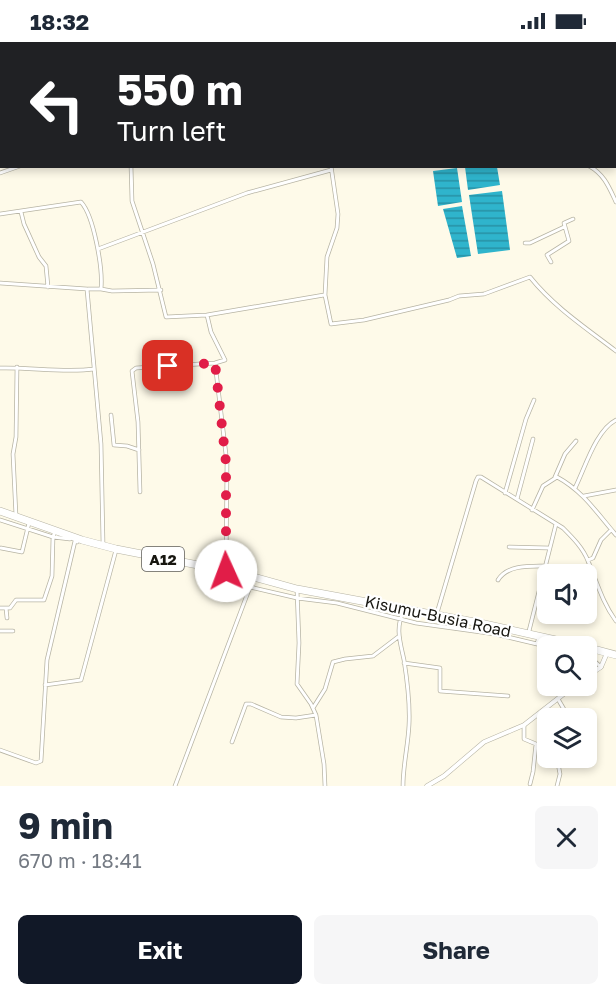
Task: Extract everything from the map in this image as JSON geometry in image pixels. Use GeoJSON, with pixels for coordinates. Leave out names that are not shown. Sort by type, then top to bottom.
{"type":"FeatureCollection","features":[{"type":"Feature","properties":{"kind":"highway","name":"A12"},"geometry":{"type":"LineString","coordinates":[[0,511],[28,526],[54,534],[226,571],[297,589]]}},
{"type":"Feature","properties":{"kind":"highway","name":"Kisumu-Busia Road"},"geometry":{"type":"LineString","coordinates":[[297,589],[437,614],[537,640]]}},
{"type":"Feature","properties":{"kind":"highway","name":"Kisumu-Busia Road"},"geometry":{"type":"LineString","coordinates":[[597,650],[616,655]]}},
{"type":"Feature","properties":{"kind":"street"},"geometry":{"type":"LineString","coordinates":[[0,173],[14,168]]}},
{"type":"Feature","properties":{"kind":"street"},"geometry":{"type":"LineString","coordinates":[[131,168],[130,195],[161,290],[166,317],[207,315],[325,295]]}},
{"type":"Feature","properties":{"kind":"street"},"geometry":{"type":"LineString","coordinates":[[98,249],[247,193],[332,168],[338,214],[337,228],[327,256],[325,295],[330,323],[449,300],[459,296],[484,294],[530,277],[543,294],[616,351]]}},
{"type":"Feature","properties":{"kind":"street"},"geometry":{"type":"LineString","coordinates":[[592,168],[605,180],[616,202]]}},
{"type":"Feature","properties":{"kind":"street"},"geometry":{"type":"LineString","coordinates":[[0,214],[81,202],[86,209],[98,249],[101,289]]}},
{"type":"Feature","properties":{"kind":"street"},"geometry":{"type":"LineString","coordinates":[[21,212],[39,257],[46,266],[48,287]]}},
{"type":"Feature","properties":{"kind":"street"},"geometry":{"type":"LineString","coordinates":[[551,262],[547,255],[569,242],[564,223],[573,219]]}},
{"type":"Feature","properties":{"kind":"street"},"geometry":{"type":"LineString","coordinates":[[525,243],[530,243],[564,227]]}},
{"type":"Feature","properties":{"kind":"street"},"geometry":{"type":"LineString","coordinates":[[0,283],[112,291],[161,290]]}},
{"type":"Feature","properties":{"kind":"street"},"geometry":{"type":"LineString","coordinates":[[87,289],[101,444],[103,545]]}},
{"type":"Feature","properties":{"kind":"street"},"geometry":{"type":"LineString","coordinates":[[140,492],[134,370],[215,363],[225,360],[211,332],[207,315]]}},
{"type":"Feature","properties":{"kind":"street"},"geometry":{"type":"LineString","coordinates":[[215,363],[226,463],[226,571]]}},
{"type":"Feature","properties":{"kind":"street"},"geometry":{"type":"LineString","coordinates":[[16,518],[13,454],[16,437],[17,367]]}},
{"type":"Feature","properties":{"kind":"street"},"geometry":{"type":"LineString","coordinates":[[0,368],[70,371],[94,369]]}},
{"type":"Feature","properties":{"kind":"street"},"geometry":{"type":"LineString","coordinates":[[505,494],[526,419],[534,400]]}},
{"type":"Feature","properties":{"kind":"street"},"geometry":{"type":"LineString","coordinates":[[111,415],[114,446],[127,446],[139,450]]}},
{"type":"Feature","properties":{"kind":"street"},"geometry":{"type":"LineString","coordinates":[[575,488],[599,436],[616,420]]}},
{"type":"Feature","properties":{"kind":"street"},"geometry":{"type":"LineString","coordinates":[[517,500],[533,439]]}},
{"type":"Feature","properties":{"kind":"street"},"geometry":{"type":"LineString","coordinates":[[532,510],[543,486],[555,477],[565,454],[576,441]]}},
{"type":"Feature","properties":{"kind":"street"},"geometry":{"type":"LineString","coordinates":[[437,614],[478,477],[563,528],[573,538],[589,562],[604,603],[616,621]]}},
{"type":"Feature","properties":{"kind":"street"},"geometry":{"type":"LineString","coordinates":[[555,477],[584,496],[616,535]]}},
{"type":"Feature","properties":{"kind":"street"},"geometry":{"type":"LineString","coordinates":[[584,496],[616,490]]}},
{"type":"Feature","properties":{"kind":"street"},"geometry":{"type":"LineString","coordinates":[[0,520],[28,526],[22,552],[1,548]]}},
{"type":"Feature","properties":{"kind":"street"},"geometry":{"type":"LineString","coordinates":[[545,564],[556,524]]}},
{"type":"Feature","properties":{"kind":"street"},"geometry":{"type":"LineString","coordinates":[[589,562],[601,540],[611,530]]}},
{"type":"Feature","properties":{"kind":"street"},"geometry":{"type":"LineString","coordinates":[[0,608],[10,608],[16,600],[44,600],[51,576],[54,534]]}},
{"type":"Feature","properties":{"kind":"street"},"geometry":{"type":"LineString","coordinates":[[0,750],[36,763],[40,762],[48,653],[78,540]]}},
{"type":"Feature","properties":{"kind":"street"},"geometry":{"type":"LineString","coordinates":[[509,547],[549,548]]}},
{"type":"Feature","properties":{"kind":"street"},"geometry":{"type":"LineString","coordinates":[[45,686],[81,680],[116,549]]}},
{"type":"Feature","properties":{"kind":"street"},"geometry":{"type":"LineString","coordinates":[[498,580],[502,574],[518,568],[537,567]]}},
{"type":"Feature","properties":{"kind":"street"},"geometry":{"type":"LineString","coordinates":[[175,786],[252,577]]}},
{"type":"Feature","properties":{"kind":"street"},"geometry":{"type":"LineString","coordinates":[[250,587],[297,598],[337,603],[399,619],[537,640]]}},
{"type":"Feature","properties":{"kind":"street"},"geometry":{"type":"LineString","coordinates":[[297,589],[299,643],[297,684],[315,715],[324,764],[325,786]]}},
{"type":"Feature","properties":{"kind":"street"},"geometry":{"type":"LineString","coordinates":[[529,631],[537,596]]}},
{"type":"Feature","properties":{"kind":"street"},"geometry":{"type":"LineString","coordinates":[[6,608],[7,618]]}},
{"type":"Feature","properties":{"kind":"street"},"geometry":{"type":"LineString","coordinates":[[404,786],[403,761],[409,727],[404,663],[398,631],[399,619],[405,609]]}},
{"type":"Feature","properties":{"kind":"street"},"geometry":{"type":"LineString","coordinates":[[465,620],[470,618],[529,631],[539,634],[539,636]]}},
{"type":"Feature","properties":{"kind":"street"},"geometry":{"type":"LineString","coordinates":[[0,631],[13,631]]}},
{"type":"Feature","properties":{"kind":"street"},"geometry":{"type":"LineString","coordinates":[[313,708],[325,689],[333,662],[345,658],[374,656],[398,637]]}},
{"type":"Feature","properties":{"kind":"street"},"geometry":{"type":"LineString","coordinates":[[597,670],[601,667],[608,653]]}},
{"type":"Feature","properties":{"kind":"street"},"geometry":{"type":"LineString","coordinates":[[404,663],[440,668],[440,691],[508,696]]}},
{"type":"Feature","properties":{"kind":"street"},"geometry":{"type":"LineString","coordinates":[[597,663],[601,667]]}},
{"type":"Feature","properties":{"kind":"street"},"geometry":{"type":"LineString","coordinates":[[546,708],[562,696]]}},
{"type":"Feature","properties":{"kind":"street"},"geometry":{"type":"LineString","coordinates":[[558,699],[563,708]]}},
{"type":"Feature","properties":{"kind":"street"},"geometry":{"type":"LineString","coordinates":[[232,742],[246,705],[250,704],[281,717],[296,718],[315,715]]}},
{"type":"Feature","properties":{"kind":"street"},"geometry":{"type":"LineString","coordinates":[[427,786],[444,776],[484,741],[524,725],[537,715]]}},
{"type":"Feature","properties":{"kind":"street"},"geometry":{"type":"LineString","coordinates":[[524,725],[524,739],[536,744],[530,784]]}},
{"type":"Feature","properties":{"kind":"street"},"geometry":{"type":"LineString","coordinates":[[557,786],[559,768]]}},
{"type":"Feature","properties":{"kind":"water"},"geometry":{"type":"Polygon","coordinates":[[[457,168],[462,202],[438,206],[433,171],[457,168]]]}},
{"type":"Feature","properties":{"kind":"water"},"geometry":{"type":"Polygon","coordinates":[[[465,168],[497,168],[500,185],[468,190],[465,168]]]}},
{"type":"Feature","properties":{"kind":"water"},"geometry":{"type":"Polygon","coordinates":[[[502,191],[510,250],[478,254],[469,195],[502,191]]]}},
{"type":"Feature","properties":{"kind":"water"},"geometry":{"type":"Polygon","coordinates":[[[462,206],[471,256],[457,258],[443,209],[462,206]]]}},
{"type":"Feature","properties":{"kind":"route"},"geometry":{"type":"LineString","coordinates":[[168,366],[215,363],[226,463],[226,571]]}}]}
